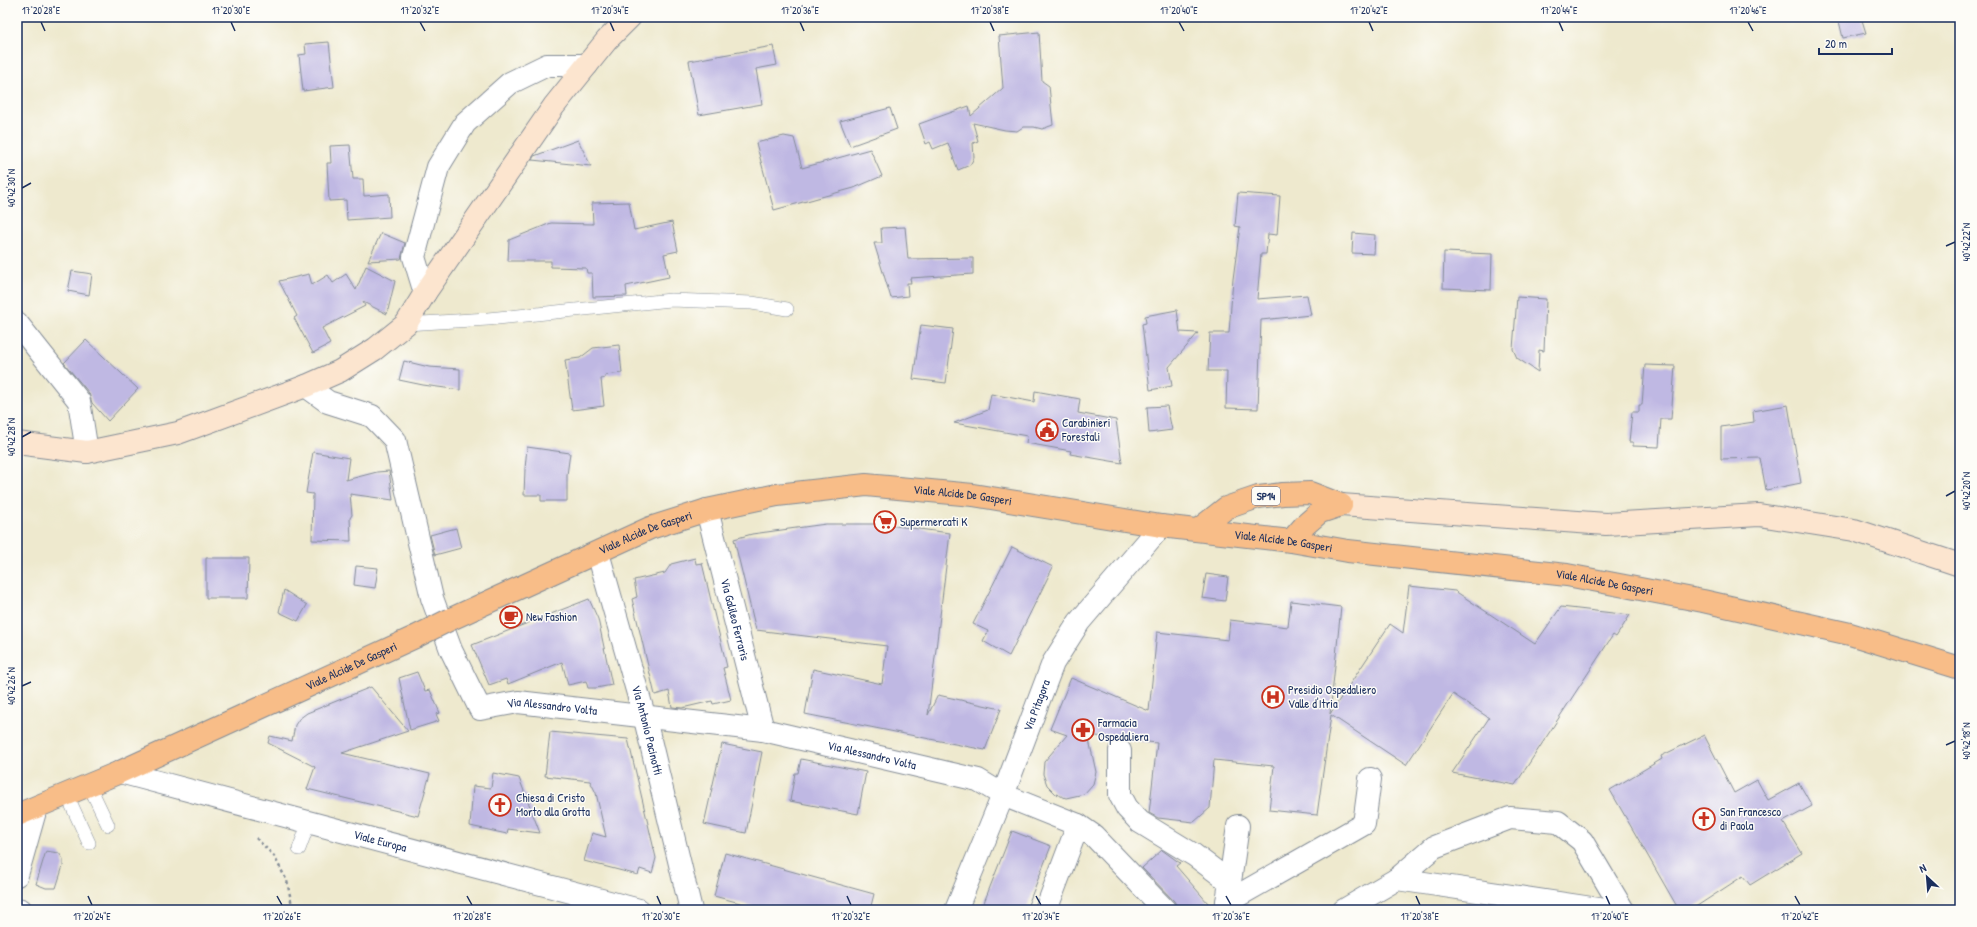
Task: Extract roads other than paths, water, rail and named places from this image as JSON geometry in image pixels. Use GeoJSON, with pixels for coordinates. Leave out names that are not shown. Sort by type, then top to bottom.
{"type":"FeatureCollection","features":[{"type":"Feature","properties":{"kind":"main road"},"geometry":{"type":"LineString","coordinates":[[17,443],[87,452],[178,433],[306,386],[340,371],[375,349],[406,324],[425,293],[554,106],[607,40],[630,17]]}},
{"type":"Feature","properties":{"kind":"main road","name":"Viale Alcide De Gasperi"},"geometry":{"type":"LineString","coordinates":[[26,812],[120,772],[650,528],[708,510],[776,495],[866,485],[973,495],[1161,526],[1290,541],[1348,551],[1567,575],[1703,600],[1850,634],[1960,668]]}},
{"type":"Feature","properties":{"kind":"main road","name":"SP14"},"geometry":{"type":"LineString","coordinates":[[1198,530],[1226,508],[1258,497],[1283,494],[1310,494],[1341,505],[1606,524],[1759,515],[1854,530],[1960,565]]}},
{"type":"Feature","properties":{"kind":"main road","name":"SP14"},"geometry":{"type":"LineString","coordinates":[[1290,541],[1320,512],[1341,505]]}},
{"type":"Feature","properties":{"kind":"street"},"geometry":{"type":"LineString","coordinates":[[425,293],[414,257],[438,167],[465,123],[510,83],[547,65],[587,65]]}},
{"type":"Feature","properties":{"kind":"street"},"geometry":{"type":"LineString","coordinates":[[17,323],[79,401],[87,452]]}},
{"type":"Feature","properties":{"kind":"street","name":"Via Alessandro Volta"},"geometry":{"type":"LineString","coordinates":[[306,386],[328,402],[372,416],[395,440],[432,598],[452,650],[480,709],[518,702],[644,715],[763,730],[978,780],[1003,795],[1078,825],[1094,836],[1165,910]]}},
{"type":"Feature","properties":{"kind":"street","name":"Via Galileo Ferraris"},"geometry":{"type":"LineString","coordinates":[[708,510],[763,730]]}},
{"type":"Feature","properties":{"kind":"street","name":"Via Pitagora"},"geometry":{"type":"LineString","coordinates":[[956,910],[1003,795],[1053,664],[1079,622],[1161,526]]}},
{"type":"Feature","properties":{"kind":"street","name":"Via Antonio Pacinotti"},"geometry":{"type":"LineString","coordinates":[[598,553],[644,715],[691,910]]}},
{"type":"Feature","properties":{"kind":"street"},"geometry":{"type":"LineString","coordinates":[[1120,751],[1120,795],[1127,808],[1140,822],[1194,855],[1228,898]]}},
{"type":"Feature","properties":{"kind":"street","name":"Viale Europa"},"geometry":{"type":"LineString","coordinates":[[120,772],[639,910]]}},
{"type":"Feature","properties":{"kind":"street"},"geometry":{"type":"LineString","coordinates":[[1228,898],[1364,824],[1370,779]]}},
{"type":"Feature","properties":{"kind":"street"},"geometry":{"type":"LineString","coordinates":[[17,875],[26,812]]}},
{"type":"Feature","properties":{"kind":"street"},"geometry":{"type":"LineString","coordinates":[[1344,910],[1397,879],[1434,847],[1510,818],[1558,822],[1582,841],[1624,910]]}},
{"type":"Feature","properties":{"kind":"street"},"geometry":{"type":"LineString","coordinates":[[1046,910],[1078,825]]}},
{"type":"Feature","properties":{"kind":"street"},"geometry":{"type":"LineString","coordinates":[[1228,898],[1238,826]]}},
{"type":"Feature","properties":{"kind":"street"},"geometry":{"type":"LineString","coordinates":[[1397,879],[1605,910]]}},
{"type":"Feature","properties":{"kind":"street"},"geometry":{"type":"LineString","coordinates":[[17,908],[21,910]]}},
{"type":"Feature","properties":{"kind":"lane"},"geometry":{"type":"LineString","coordinates":[[406,324],[488,319],[671,300],[752,303],[787,309]]}},
{"type":"Feature","properties":{"kind":"lane"},"geometry":{"type":"LineString","coordinates":[[89,785],[108,825]]}},
{"type":"Feature","properties":{"kind":"lane"},"geometry":{"type":"LineString","coordinates":[[67,795],[90,843]]}},
{"type":"Feature","properties":{"kind":"lane"},"geometry":{"type":"LineString","coordinates":[[299,849],[309,822]]}},
{"type":"Feature","properties":{"kind":"place","name":"Carabinieri Forestali"},"geometry":{"type":"Point","coordinates":[1047,430]}},
{"type":"Feature","properties":{"kind":"place","name":"Supermercati K"},"geometry":{"type":"Point","coordinates":[885,522]}},
{"type":"Feature","properties":{"kind":"place","name":"New Fashion"},"geometry":{"type":"Point","coordinates":[511,617]}},
{"type":"Feature","properties":{"kind":"place","name":"Presidio Ospedaliero Valle d'Itria"},"geometry":{"type":"Point","coordinates":[1273,697]}},
{"type":"Feature","properties":{"kind":"place","name":"Farmacia Ospedaliera"},"geometry":{"type":"Point","coordinates":[1083,730]}},
{"type":"Feature","properties":{"kind":"place","name":"Chiesa di Cristo Morto alla Grotta"},"geometry":{"type":"Point","coordinates":[500,805]}},
{"type":"Feature","properties":{"kind":"place","name":"San Francesco di Paola"},"geometry":{"type":"Point","coordinates":[1704,819]}}]}
